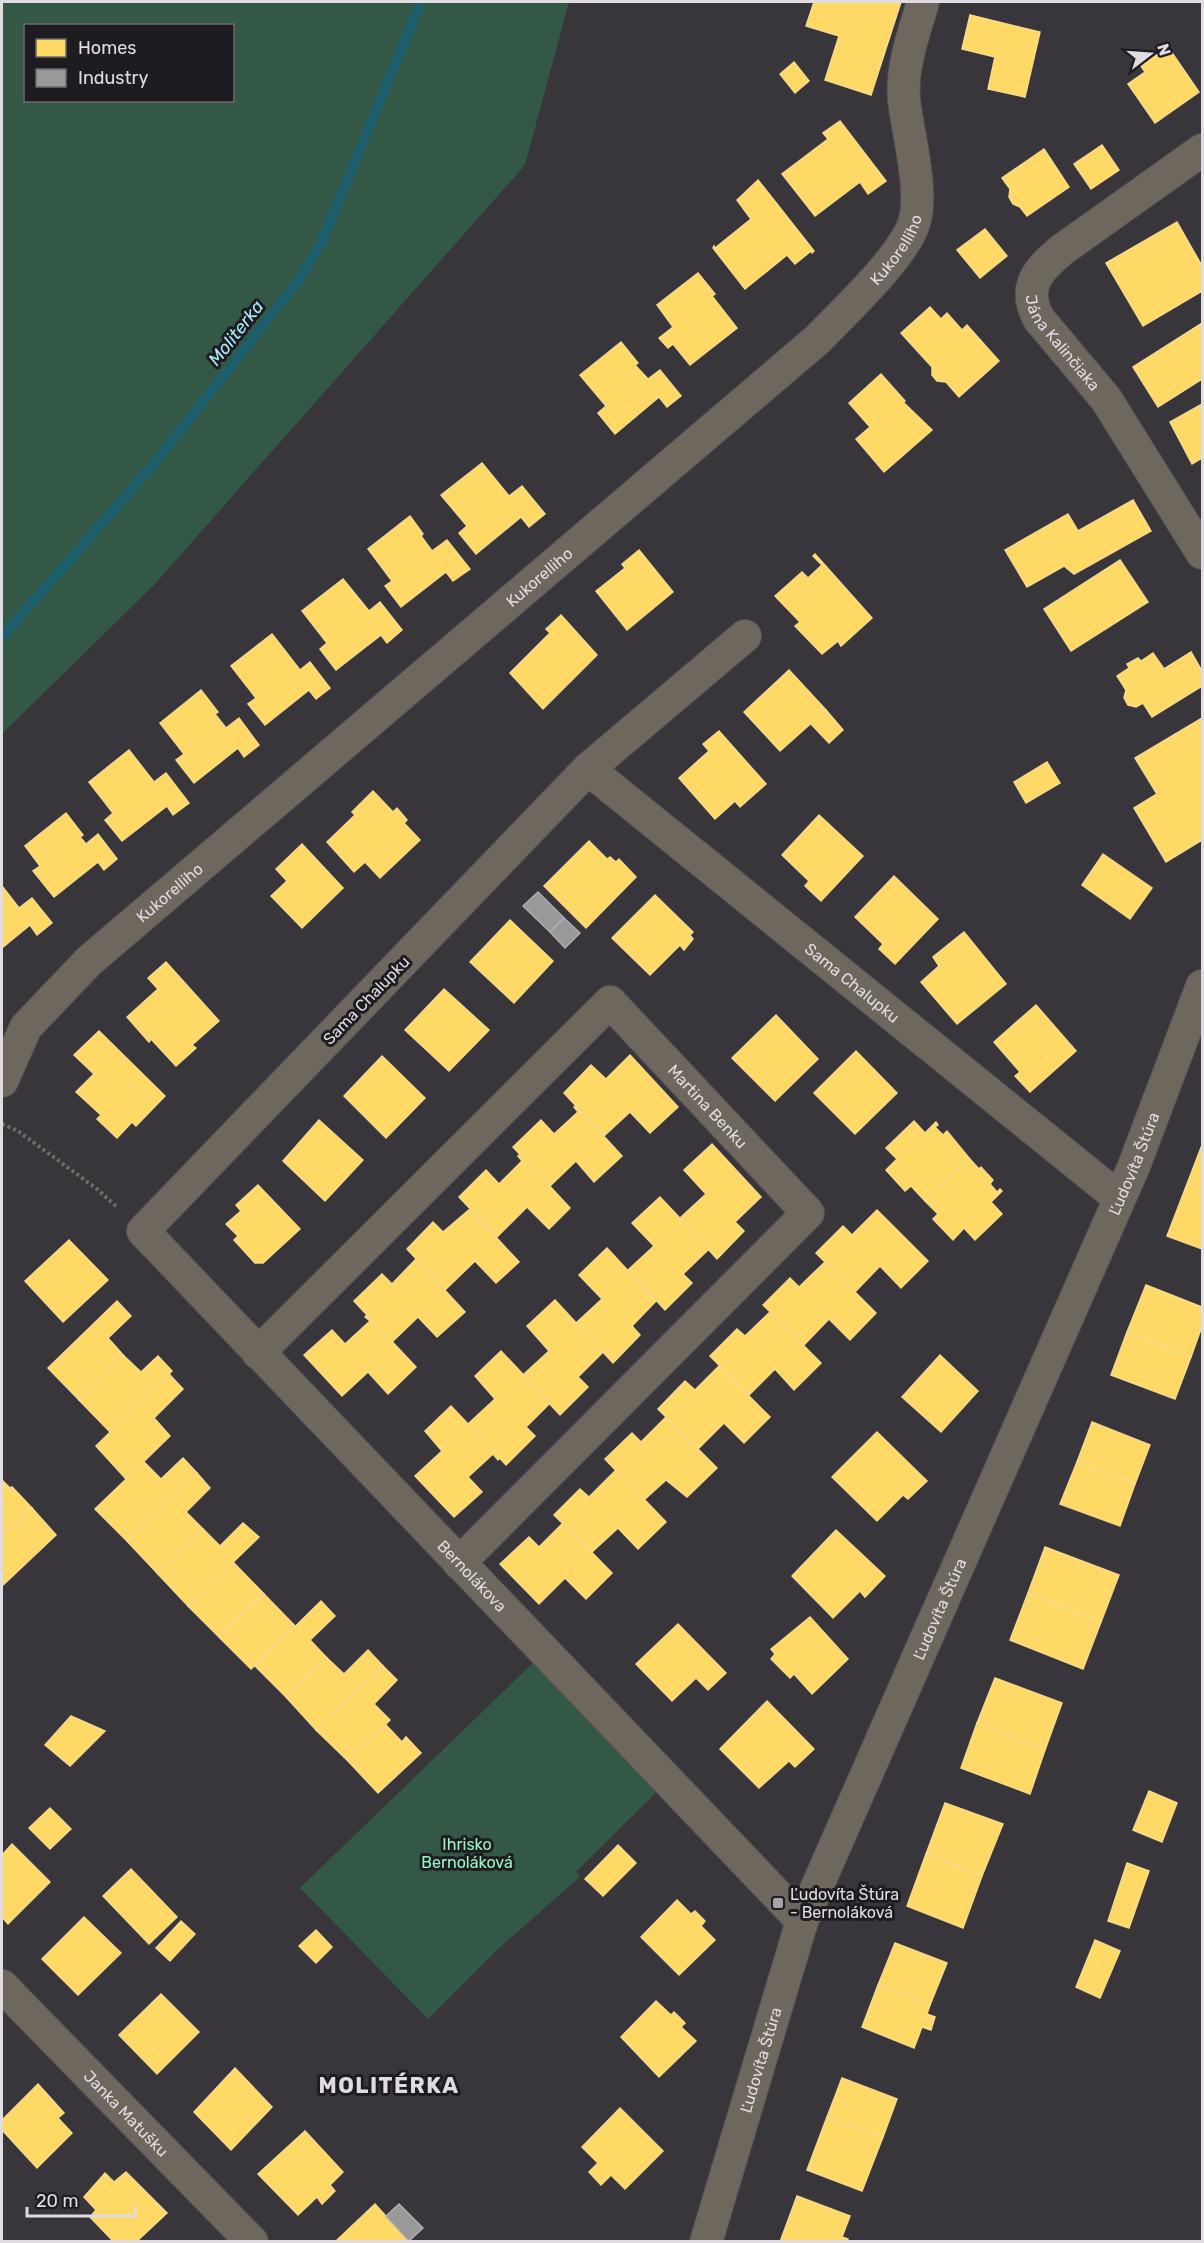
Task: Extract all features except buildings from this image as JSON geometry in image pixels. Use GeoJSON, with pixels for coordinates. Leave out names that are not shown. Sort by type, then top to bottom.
{"type":"FeatureCollection","features":[{"type":"Feature","properties":{"kind":"street","name":"Kukorelliho"},"geometry":{"type":"LineString","coordinates":[[2,1082],[26,1027],[89,961],[818,339],[861,295],[906,242],[914,224],[917,205],[904,99],[904,75],[923,2]]}},
{"type":"Feature","properties":{"kind":"street","name":"Jána Kalinčiaka"},"geometry":{"type":"LineString","coordinates":[[1203,150],[1063,249],[1038,272],[1032,285],[1034,309],[1039,319],[1106,399],[1203,553]]}},
{"type":"Feature","properties":{"kind":"street","name":"Sama Chalupku"},"geometry":{"type":"LineString","coordinates":[[143,1231],[588,769],[745,636]]}},
{"type":"Feature","properties":{"kind":"street","name":"Sama Chalupku"},"geometry":{"type":"LineString","coordinates":[[588,769],[1119,1198]]}},
{"type":"Feature","properties":{"kind":"street","name":"Ľudovíta Štúra"},"geometry":{"type":"LineString","coordinates":[[706,2241],[802,1921],[1134,1166],[1203,986]]}},
{"type":"Feature","properties":{"kind":"street","name":"Martina Benku"},"geometry":{"type":"LineString","coordinates":[[258,1353],[610,1002],[808,1213],[459,1563]]}},
{"type":"Feature","properties":{"kind":"street","name":"Bernolákova"},"geometry":{"type":"LineString","coordinates":[[143,1231],[802,1921]]}},
{"type":"Feature","properties":{"kind":"street","name":"Janka Matušku"},"geometry":{"type":"LineString","coordinates":[[2,1986],[252,2241]]}},
{"type":"Feature","properties":{"kind":"path"},"geometry":{"type":"LineString","coordinates":[[2,1124],[18,1131],[97,1189],[143,1231]]}},
{"type":"Feature","properties":{"kind":"green space"},"geometry":{"type":"Polygon","coordinates":[[[2,2],[569,2],[525,165],[154,585],[2,734],[2,2]]]}},
{"type":"Feature","properties":{"kind":"green space","name":"Ihrisko Bernoláková"},"geometry":{"type":"Polygon","coordinates":[[[544,1652],[668,1781],[576,1872],[580,1877],[498,1949],[428,2019],[300,1888],[544,1652]]]}},
{"type":"Feature","properties":{"kind":"waterway","name":"Moliterka"},"geometry":{"type":"LineString","coordinates":[[2,637],[152,466],[298,281],[322,241],[421,2]]}},
{"type":"Feature","properties":{"kind":"place","name":"Ľudovíta Štúra - Bernoláková"},"geometry":{"type":"Point","coordinates":[778,1903]}},
{"type":"Feature","properties":{"kind":"district","name":"MOLITÉRKA"},"geometry":{"type":"Point","coordinates":[389,2085]}}]}
